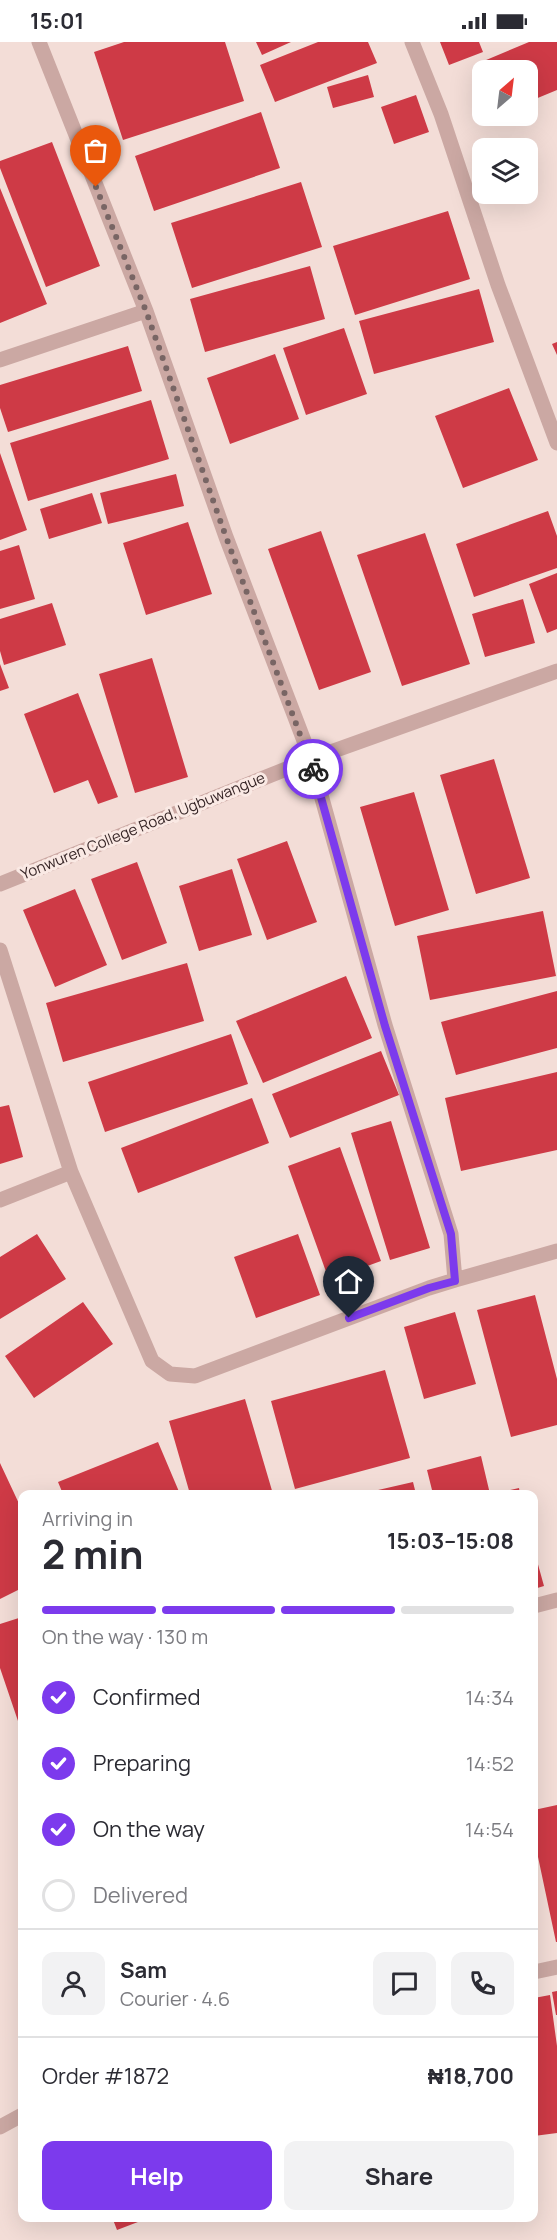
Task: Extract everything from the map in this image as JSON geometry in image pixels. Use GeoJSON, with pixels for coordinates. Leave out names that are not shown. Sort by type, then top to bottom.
{"type":"FeatureCollection","features":[{"type":"Feature","properties":{"kind":"street"},"geometry":{"type":"LineString","coordinates":[[39,42],[146,311],[226,537],[311,759],[385,1026],[451,1234],[455,1281]]}},
{"type":"Feature","properties":{"kind":"street"},"geometry":{"type":"LineString","coordinates":[[412,42],[441,114],[498,285],[557,443]]}},
{"type":"Feature","properties":{"kind":"street"},"geometry":{"type":"LineString","coordinates":[[0,360],[146,311]]}},
{"type":"Feature","properties":{"kind":"street","name":"Yonwuren College Road, Ugbuwangue"},"geometry":{"type":"LineString","coordinates":[[0,884],[311,759],[557,671]]}},
{"type":"Feature","properties":{"kind":"street"},"geometry":{"type":"LineString","coordinates":[[0,951],[71,1172],[152,1361],[171,1374],[195,1376],[429,1288],[557,1251]]}},
{"type":"Feature","properties":{"kind":"street"},"geometry":{"type":"LineString","coordinates":[[0,1200],[71,1172]]}},
{"type":"Feature","properties":{"kind":"street"},"geometry":{"type":"LineString","coordinates":[[538,1605],[557,1600]]}},
{"type":"Feature","properties":{"kind":"street"},"geometry":{"type":"LineString","coordinates":[[538,1971],[557,1967]]}},
{"type":"Feature","properties":{"kind":"street"},"geometry":{"type":"LineString","coordinates":[[0,2127],[18,2117]]}},
{"type":"Feature","properties":{"kind":"building"},"geometry":{"type":"Polygon","coordinates":[[[124,42],[225,42],[244,101],[123,140],[94,52],[124,42]]]}},
{"type":"Feature","properties":{"kind":"building"},"geometry":{"type":"Polygon","coordinates":[[[256,42],[291,42],[262,55],[256,42]]]}},
{"type":"Feature","properties":{"kind":"building"},"geometry":{"type":"Polygon","coordinates":[[[318,42],[368,42],[377,63],[275,102],[260,65],[318,42]]]}},
{"type":"Feature","properties":{"kind":"building"},"geometry":{"type":"Polygon","coordinates":[[[440,42],[479,42],[483,52],[449,65],[440,42]]]}},
{"type":"Feature","properties":{"kind":"building"},"geometry":{"type":"Polygon","coordinates":[[[529,42],[557,42],[557,90],[538,98],[538,60],[486,60],[529,42]]]}},
{"type":"Feature","properties":{"kind":"building"},"geometry":{"type":"Polygon","coordinates":[[[368,75],[374,97],[333,108],[327,87],[368,75]]]}},
{"type":"Feature","properties":{"kind":"building"},"geometry":{"type":"Polygon","coordinates":[[[416,95],[429,132],[394,144],[381,107],[416,95]]]}},
{"type":"Feature","properties":{"kind":"building"},"geometry":{"type":"Polygon","coordinates":[[[261,112],[280,168],[154,211],[135,156],[261,112]]]}},
{"type":"Feature","properties":{"kind":"building"},"geometry":{"type":"Polygon","coordinates":[[[52,142],[100,266],[46,287],[0,168],[0,161],[52,142]]]}},
{"type":"Feature","properties":{"kind":"building"},"geometry":{"type":"Polygon","coordinates":[[[301,182],[322,247],[192,288],[171,223],[301,182]]]}},
{"type":"Feature","properties":{"kind":"building"},"geometry":{"type":"Polygon","coordinates":[[[0,188],[47,304],[0,323],[0,188]]]}},
{"type":"Feature","properties":{"kind":"building"},"geometry":{"type":"Polygon","coordinates":[[[448,211],[470,279],[355,315],[333,246],[448,211]]]}},
{"type":"Feature","properties":{"kind":"building"},"geometry":{"type":"Polygon","coordinates":[[[310,266],[325,319],[205,352],[190,299],[310,266]]]}},
{"type":"Feature","properties":{"kind":"building"},"geometry":{"type":"Polygon","coordinates":[[[479,289],[494,342],[374,374],[359,321],[479,289]]]}},
{"type":"Feature","properties":{"kind":"building"},"geometry":{"type":"Polygon","coordinates":[[[344,328],[367,394],[306,415],[283,348],[344,328]]]}},
{"type":"Feature","properties":{"kind":"building"},"geometry":{"type":"Polygon","coordinates":[[[557,342],[557,355],[552,344],[557,342]]]}},
{"type":"Feature","properties":{"kind":"building"},"geometry":{"type":"Polygon","coordinates":[[[128,346],[142,391],[8,432],[0,408],[0,385],[128,346]]]}},
{"type":"Feature","properties":{"kind":"building"},"geometry":{"type":"Polygon","coordinates":[[[275,354],[299,419],[230,444],[207,378],[275,354]]]}},
{"type":"Feature","properties":{"kind":"building"},"geometry":{"type":"Polygon","coordinates":[[[509,388],[538,460],[463,488],[435,416],[509,388]]]}},
{"type":"Feature","properties":{"kind":"building"},"geometry":{"type":"Polygon","coordinates":[[[151,400],[169,459],[28,501],[10,443],[151,400]]]}},
{"type":"Feature","properties":{"kind":"building"},"geometry":{"type":"Polygon","coordinates":[[[0,453],[27,530],[0,540],[0,453]]]}},
{"type":"Feature","properties":{"kind":"building"},"geometry":{"type":"Polygon","coordinates":[[[176,474],[184,506],[108,524],[100,493],[176,474]]]}},
{"type":"Feature","properties":{"kind":"building"},"geometry":{"type":"Polygon","coordinates":[[[92,493],[102,523],[49,539],[40,509],[92,493]]]}},
{"type":"Feature","properties":{"kind":"building"},"geometry":{"type":"Polygon","coordinates":[[[548,511],[557,536],[557,568],[474,597],[456,544],[548,511]]]}},
{"type":"Feature","properties":{"kind":"building"},"geometry":{"type":"Polygon","coordinates":[[[188,522],[212,594],[146,615],[123,543],[188,522]]]}},
{"type":"Feature","properties":{"kind":"building"},"geometry":{"type":"Polygon","coordinates":[[[321,531],[371,672],[319,690],[268,549],[321,531]]]}},
{"type":"Feature","properties":{"kind":"building"},"geometry":{"type":"Polygon","coordinates":[[[425,533],[470,664],[402,686],[357,555],[425,533]]]}},
{"type":"Feature","properties":{"kind":"building"},"geometry":{"type":"Polygon","coordinates":[[[19,545],[35,599],[0,609],[0,551],[19,545]]]}},
{"type":"Feature","properties":{"kind":"building"},"geometry":{"type":"Polygon","coordinates":[[[557,573],[557,629],[547,633],[529,584],[557,573]]]}},
{"type":"Feature","properties":{"kind":"building"},"geometry":{"type":"Polygon","coordinates":[[[523,599],[535,643],[485,657],[472,614],[523,599]]]}},
{"type":"Feature","properties":{"kind":"building"},"geometry":{"type":"Polygon","coordinates":[[[52,603],[66,645],[4,665],[0,651],[0,619],[52,603]]]}},
{"type":"Feature","properties":{"kind":"building"},"geometry":{"type":"Polygon","coordinates":[[[152,658],[188,777],[135,793],[99,674],[152,658]]]}},
{"type":"Feature","properties":{"kind":"building"},"geometry":{"type":"Polygon","coordinates":[[[0,664],[9,688],[0,691],[0,664]]]}},
{"type":"Feature","properties":{"kind":"building"},"geometry":{"type":"Polygon","coordinates":[[[78,693],[118,797],[98,804],[88,780],[54,793],[24,714],[78,693]]]}},
{"type":"Feature","properties":{"kind":"building"},"geometry":{"type":"Polygon","coordinates":[[[494,759],[530,878],[476,894],[440,775],[494,759]]]}},
{"type":"Feature","properties":{"kind":"building"},"geometry":{"type":"Polygon","coordinates":[[[414,792],[449,910],[395,926],[360,807],[414,792]]]}},
{"type":"Feature","properties":{"kind":"building"},"geometry":{"type":"Polygon","coordinates":[[[287,841],[317,922],[267,940],[237,859],[287,841]]]}},
{"type":"Feature","properties":{"kind":"building"},"geometry":{"type":"Polygon","coordinates":[[[137,862],[167,943],[122,960],[91,879],[137,862]]]}},
{"type":"Feature","properties":{"kind":"building"},"geometry":{"type":"Polygon","coordinates":[[[232,869],[252,935],[199,951],[179,886],[232,869]]]}},
{"type":"Feature","properties":{"kind":"building"},"geometry":{"type":"Polygon","coordinates":[[[75,889],[107,965],[55,987],[23,910],[75,889]]]}},
{"type":"Feature","properties":{"kind":"building"},"geometry":{"type":"Polygon","coordinates":[[[543,911],[556,976],[430,1000],[417,936],[543,911]]]}},
{"type":"Feature","properties":{"kind":"building"},"geometry":{"type":"Polygon","coordinates":[[[187,963],[204,1021],[63,1062],[46,1003],[187,963]]]}},
{"type":"Feature","properties":{"kind":"building"},"geometry":{"type":"Polygon","coordinates":[[[346,976],[372,1038],[263,1083],[236,1021],[346,976]]]}},
{"type":"Feature","properties":{"kind":"building"},"geometry":{"type":"Polygon","coordinates":[[[557,991],[557,1048],[456,1075],[441,1022],[557,991]]]}},
{"type":"Feature","properties":{"kind":"building"},"geometry":{"type":"Polygon","coordinates":[[[231,1034],[248,1084],[105,1132],[88,1082],[231,1034]]]}},
{"type":"Feature","properties":{"kind":"building"},"geometry":{"type":"Polygon","coordinates":[[[381,1051],[399,1095],[290,1138],[272,1094],[381,1051]]]}},
{"type":"Feature","properties":{"kind":"building"},"geometry":{"type":"Polygon","coordinates":[[[557,1072],[557,1150],[461,1171],[445,1098],[557,1072]]]}},
{"type":"Feature","properties":{"kind":"building"},"geometry":{"type":"Polygon","coordinates":[[[252,1098],[269,1143],[138,1193],[121,1148],[252,1098]]]}},
{"type":"Feature","properties":{"kind":"building"},"geometry":{"type":"Polygon","coordinates":[[[9,1105],[23,1157],[0,1164],[0,1107],[9,1105]]]}},
{"type":"Feature","properties":{"kind":"building"},"geometry":{"type":"Polygon","coordinates":[[[391,1121],[430,1248],[390,1260],[351,1133],[391,1121]]]}},
{"type":"Feature","properties":{"kind":"building"},"geometry":{"type":"Polygon","coordinates":[[[340,1147],[381,1261],[329,1280],[288,1166],[340,1147]]]}},
{"type":"Feature","properties":{"kind":"building"},"geometry":{"type":"Polygon","coordinates":[[[37,1234],[66,1279],[0,1319],[0,1257],[37,1234]]]}},
{"type":"Feature","properties":{"kind":"building"},"geometry":{"type":"Polygon","coordinates":[[[298,1234],[320,1295],[256,1318],[234,1257],[298,1234]]]}},
{"type":"Feature","properties":{"kind":"building"},"geometry":{"type":"Polygon","coordinates":[[[535,1295],[557,1379],[557,1425],[511,1437],[477,1310],[535,1295]]]}},
{"type":"Feature","properties":{"kind":"building"},"geometry":{"type":"Polygon","coordinates":[[[83,1302],[113,1344],[34,1398],[5,1356],[83,1302]]]}},
{"type":"Feature","properties":{"kind":"building"},"geometry":{"type":"Polygon","coordinates":[[[455,1312],[476,1384],[424,1399],[404,1327],[455,1312]]]}},
{"type":"Feature","properties":{"kind":"building"},"geometry":{"type":"Polygon","coordinates":[[[385,1370],[410,1458],[295,1489],[271,1401],[385,1370]]]}},
{"type":"Feature","properties":{"kind":"building"},"geometry":{"type":"Polygon","coordinates":[[[245,1399],[272,1490],[189,1490],[169,1421],[245,1399]]]}},
{"type":"Feature","properties":{"kind":"building"},"geometry":{"type":"Polygon","coordinates":[[[158,1442],[178,1490],[61,1490],[58,1482],[158,1442]]]}},
{"type":"Feature","properties":{"kind":"building"},"geometry":{"type":"Polygon","coordinates":[[[481,1456],[489,1490],[432,1490],[427,1470],[481,1456]]]}},
{"type":"Feature","properties":{"kind":"building"},"geometry":{"type":"Polygon","coordinates":[[[0,1463],[18,1501],[18,1590],[0,1599],[0,1463]]]}},
{"type":"Feature","properties":{"kind":"building"},"geometry":{"type":"Polygon","coordinates":[[[413,1482],[415,1490],[378,1490],[413,1482]]]}},
{"type":"Feature","properties":{"kind":"building"},"geometry":{"type":"Polygon","coordinates":[[[538,1564],[544,1586],[538,1588],[538,1564]]]}},
{"type":"Feature","properties":{"kind":"building"},"geometry":{"type":"Polygon","coordinates":[[[18,1618],[18,1721],[0,1668],[0,1624],[18,1618]]]}},
{"type":"Feature","properties":{"kind":"building"},"geometry":{"type":"Polygon","coordinates":[[[557,1805],[557,1942],[538,1857],[538,1809],[557,1805]]]}},
{"type":"Feature","properties":{"kind":"building"},"geometry":{"type":"Polygon","coordinates":[[[557,1991],[557,2015],[556,2015],[552,1992],[557,1991]]]}},
{"type":"Feature","properties":{"kind":"building"},"geometry":{"type":"Polygon","coordinates":[[[550,1995],[557,2046],[557,2133],[538,2135],[538,1997],[550,1995]]]}},
{"type":"Feature","properties":{"kind":"building"},"geometry":{"type":"Polygon","coordinates":[[[114,2222],[138,2222],[117,2230],[114,2222]]]}},
{"type":"Feature","properties":{"kind":"way so far"},"geometry":{"type":"LineString","coordinates":[[96,187],[146,311],[226,537],[313,769]]}},
{"type":"Feature","properties":{"kind":"route"},"geometry":{"type":"LineString","coordinates":[[313,769],[385,1026],[451,1234],[455,1281],[429,1288],[349,1318]]}}]}
